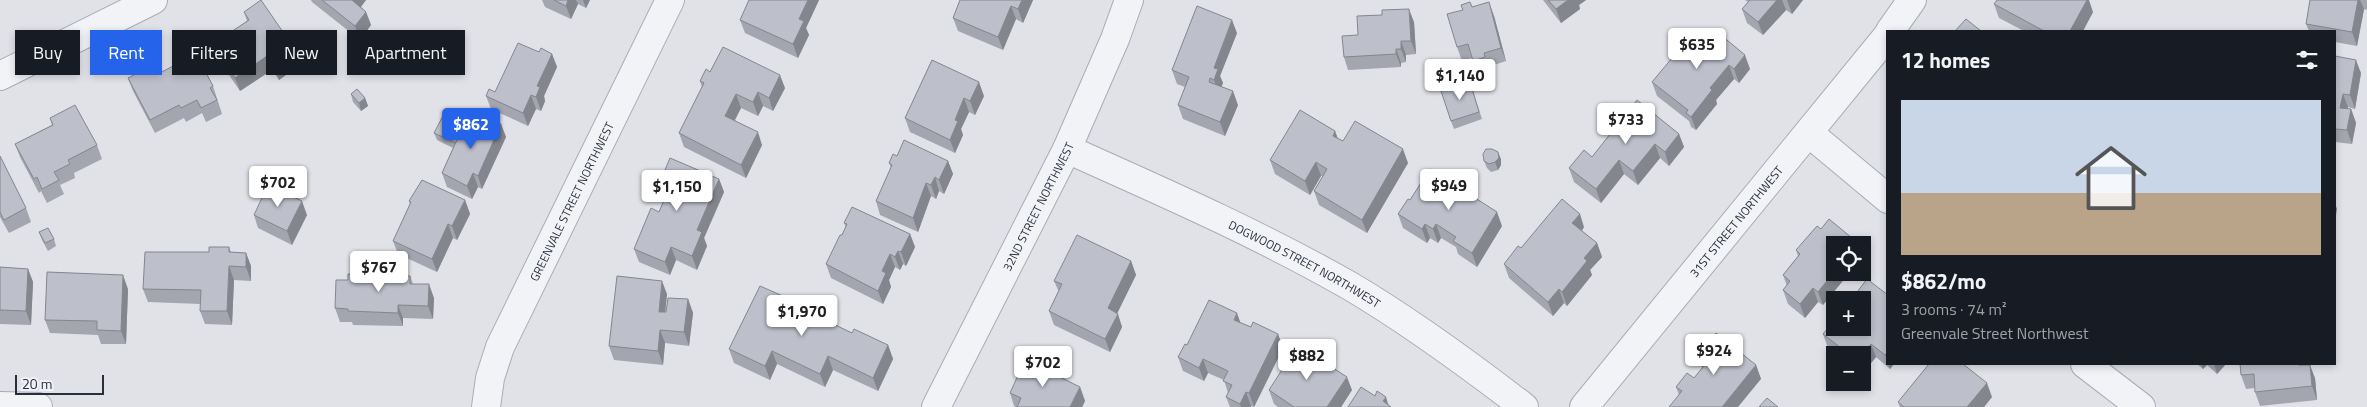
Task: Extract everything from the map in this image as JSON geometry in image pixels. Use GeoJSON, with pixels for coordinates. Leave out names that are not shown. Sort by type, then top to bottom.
{"type":"FeatureCollection","features":[{"type":"Feature","properties":{"kind":"street"},"geometry":{"type":"LineString","coordinates":[[0,76],[153,0]]}},
{"type":"Feature","properties":{"kind":"street","name":"GREENVALE STREET NORTHWEST"},"geometry":{"type":"LineString","coordinates":[[486,407],[490,378],[500,347],[670,0]]}},
{"type":"Feature","properties":{"kind":"street","name":"32ND STREET NORTHWEST"},"geometry":{"type":"LineString","coordinates":[[936,407],[1067,149],[1115,39],[1129,0]]}},
{"type":"Feature","properties":{"kind":"street"},"geometry":{"type":"LineString","coordinates":[[1891,30],[1912,0]]}},
{"type":"Feature","properties":{"kind":"street","name":"31ST STREET NORTHWEST"},"geometry":{"type":"LineString","coordinates":[[1584,407],[1886,37]]}},
{"type":"Feature","properties":{"kind":"street"},"geometry":{"type":"LineString","coordinates":[[1809,133],[1886,197]]}},
{"type":"Feature","properties":{"kind":"street","name":"DOGWOOD STREET NORTHWEST"},"geometry":{"type":"LineString","coordinates":[[1067,149],[1239,226],[1350,286],[1414,327],[1524,407]]}},
{"type":"Feature","properties":{"kind":"street"},"geometry":{"type":"LineString","coordinates":[[2086,365],[2141,407]]}},
{"type":"Feature","properties":{"kind":"street"},"geometry":{"type":"LineString","coordinates":[[0,406],[38,407]]}},
{"type":"Feature","properties":{"kind":"building"},"geometry":{"type":"Polygon","coordinates":[[[261,0],[282,30],[266,30],[266,57],[256,64],[256,30],[234,30],[249,20],[244,12],[261,0]]]}},
{"type":"Feature","properties":{"kind":"building"},"geometry":{"type":"Polygon","coordinates":[[[322,0],[352,0],[366,12],[355,26],[322,0]]]}},
{"type":"Feature","properties":{"kind":"building"},"geometry":{"type":"Polygon","coordinates":[[[554,0],[568,0],[566,6],[554,0]]]}},
{"type":"Feature","properties":{"kind":"building"},"geometry":{"type":"Polygon","coordinates":[[[749,0],[808,0],[799,19],[804,21],[793,44],[740,20],[749,0]]]}},
{"type":"Feature","properties":{"kind":"building"},"geometry":{"type":"Polygon","coordinates":[[[960,0],[1022,0],[1018,9],[1011,6],[998,37],[953,18],[960,0]]]}},
{"type":"Feature","properties":{"kind":"building"},"geometry":{"type":"Polygon","coordinates":[[[1548,0],[1568,0],[1556,9],[1548,0]]]}},
{"type":"Feature","properties":{"kind":"building"},"geometry":{"type":"Polygon","coordinates":[[[1750,0],[1777,0],[1758,22],[1742,9],[1750,0]]]}},
{"type":"Feature","properties":{"kind":"building"},"geometry":{"type":"Polygon","coordinates":[[[1997,0],[2087,0],[2071,30],[2042,30],[1994,4],[1997,0]]]}},
{"type":"Feature","properties":{"kind":"building"},"geometry":{"type":"Polygon","coordinates":[[[2310,0],[2358,0],[2352,32],[2306,24],[2310,0]]]}},
{"type":"Feature","properties":{"kind":"building"},"geometry":{"type":"Polygon","coordinates":[[[1470,2],[1472,7],[1489,2],[1501,48],[1484,53],[1485,57],[1473,61],[1468,44],[1457,47],[1447,14],[1463,10],[1461,5],[1470,2]]]}},
{"type":"Feature","properties":{"kind":"building"},"geometry":{"type":"Polygon","coordinates":[[[1197,6],[1232,20],[1214,68],[1218,69],[1214,80],[1210,78],[1209,82],[1233,91],[1220,122],[1178,105],[1189,77],[1172,70],[1197,6]]]}},
{"type":"Feature","properties":{"kind":"building"},"geometry":{"type":"Polygon","coordinates":[[[1409,9],[1411,41],[1401,41],[1401,49],[1396,49],[1396,54],[1344,57],[1342,36],[1358,35],[1357,16],[1382,15],[1382,10],[1409,9]]]}},
{"type":"Feature","properties":{"kind":"building"},"geometry":{"type":"Polygon","coordinates":[[[1966,19],[1980,30],[1956,30],[1966,19]]]}},
{"type":"Feature","properties":{"kind":"building"},"geometry":{"type":"Polygon","coordinates":[[[1716,31],[1745,55],[1734,69],[1729,65],[1710,88],[1712,90],[1691,117],[1686,113],[1688,110],[1652,82],[1693,33],[1706,43],[1716,31]]]}},
{"type":"Feature","properties":{"kind":"building"},"geometry":{"type":"Polygon","coordinates":[[[518,43],[539,52],[541,48],[552,54],[537,86],[540,87],[536,97],[531,95],[523,113],[486,96],[489,89],[495,92],[518,43]]]}},
{"type":"Feature","properties":{"kind":"building"},"geometry":{"type":"Polygon","coordinates":[[[723,47],[780,75],[769,98],[758,92],[753,102],[736,94],[725,116],[758,132],[741,165],[679,133],[704,83],[700,81],[706,69],[710,72],[723,47]]]}},
{"type":"Feature","properties":{"kind":"building"},"geometry":{"type":"Polygon","coordinates":[[[2336,56],[2356,60],[2350,95],[2343,94],[2340,108],[2351,109],[2347,130],[2336,129],[2336,56]]]}},
{"type":"Feature","properties":{"kind":"building"},"geometry":{"type":"Polygon","coordinates":[[[932,60],[979,82],[970,101],[964,98],[955,120],[958,121],[950,140],[905,118],[932,60]]]}},
{"type":"Feature","properties":{"kind":"building"},"geometry":{"type":"Polygon","coordinates":[[[172,67],[172,75],[207,75],[213,86],[210,88],[217,100],[201,108],[197,100],[181,108],[179,105],[150,120],[128,78],[134,75],[162,75],[162,72],[172,67]]]}},
{"type":"Feature","properties":{"kind":"building"},"geometry":{"type":"Polygon","coordinates":[[[1470,82],[1479,112],[1451,121],[1441,91],[1470,82]]]}},
{"type":"Feature","properties":{"kind":"building"},"geometry":{"type":"Polygon","coordinates":[[[357,89],[365,98],[359,103],[351,94],[357,89]]]}},
{"type":"Feature","properties":{"kind":"building"},"geometry":{"type":"Polygon","coordinates":[[[1637,100],[1679,134],[1665,152],[1655,144],[1633,171],[1619,160],[1596,189],[1569,168],[1584,150],[1592,157],[1637,100]]]}},
{"type":"Feature","properties":{"kind":"building"},"geometry":{"type":"Polygon","coordinates":[[[75,105],[97,145],[68,160],[70,164],[54,172],[59,180],[42,189],[37,177],[34,179],[15,144],[53,125],[50,118],[75,105]]]}},
{"type":"Feature","properties":{"kind":"building"},"geometry":{"type":"Polygon","coordinates":[[[1300,110],[1335,131],[1333,136],[1343,141],[1355,121],[1403,149],[1362,220],[1314,191],[1327,169],[1316,162],[1305,181],[1270,160],[1300,110]]]}},
{"type":"Feature","properties":{"kind":"building"},"geometry":{"type":"Polygon","coordinates":[[[445,112],[467,122],[465,122],[456,143],[434,133],[445,112]]]}},
{"type":"Feature","properties":{"kind":"building"},"geometry":{"type":"Polygon","coordinates":[[[480,114],[501,124],[478,176],[473,173],[467,186],[442,173],[465,122],[474,126],[480,114]]]}},
{"type":"Feature","properties":{"kind":"building"},"geometry":{"type":"Polygon","coordinates":[[[904,140],[948,161],[939,180],[935,177],[931,185],[926,183],[913,218],[876,201],[892,165],[889,163],[893,154],[897,156],[904,140]]]}},
{"type":"Feature","properties":{"kind":"building"},"geometry":{"type":"Polygon","coordinates":[[[1486,149],[1498,152],[1499,158],[1495,162],[1489,164],[1484,161],[1483,154],[1486,149]]]}},
{"type":"Feature","properties":{"kind":"building"},"geometry":{"type":"Polygon","coordinates":[[[0,156],[26,208],[4,220],[0,212],[0,156]]]}},
{"type":"Feature","properties":{"kind":"building"},"geometry":{"type":"Polygon","coordinates":[[[670,158],[719,179],[697,230],[702,232],[692,256],[671,247],[665,262],[634,249],[651,208],[659,212],[668,191],[658,187],[670,158]]]}},
{"type":"Feature","properties":{"kind":"building"},"geometry":{"type":"Polygon","coordinates":[[[1430,169],[1497,212],[1472,253],[1453,241],[1456,237],[1436,224],[1433,229],[1425,224],[1422,229],[1398,214],[1408,199],[1410,200],[1430,169]]]}},
{"type":"Feature","properties":{"kind":"building"},"geometry":{"type":"Polygon","coordinates":[[[422,180],[465,200],[452,226],[448,224],[432,259],[393,241],[411,202],[409,201],[422,180]]]}},
{"type":"Feature","properties":{"kind":"building"},"geometry":{"type":"Polygon","coordinates":[[[268,185],[302,201],[287,231],[254,215],[268,185]]]}},
{"type":"Feature","properties":{"kind":"building"},"geometry":{"type":"Polygon","coordinates":[[[1562,199],[1580,214],[1572,223],[1597,243],[1584,258],[1587,261],[1562,292],[1559,289],[1548,302],[1504,264],[1518,246],[1521,248],[1562,199]]]}},
{"type":"Feature","properties":{"kind":"building"},"geometry":{"type":"Polygon","coordinates":[[[852,207],[910,234],[901,252],[898,251],[895,257],[890,254],[882,271],[886,273],[878,291],[826,264],[840,235],[842,235],[847,224],[844,223],[852,207]]]}},
{"type":"Feature","properties":{"kind":"building"},"geometry":{"type":"Polygon","coordinates":[[[1829,219],[1850,236],[1826,236],[1827,281],[1818,292],[1813,288],[1800,304],[1783,290],[1790,281],[1783,275],[1800,254],[1796,250],[1817,226],[1821,229],[1829,219]]]}},
{"type":"Feature","properties":{"kind":"building"},"geometry":{"type":"Polygon","coordinates":[[[48,228],[54,239],[45,243],[39,232],[48,228]]]}},
{"type":"Feature","properties":{"kind":"building"},"geometry":{"type":"Polygon","coordinates":[[[1077,235],[1131,261],[1108,308],[1118,314],[1105,339],[1049,311],[1062,284],[1054,281],[1077,235]]]}},
{"type":"Feature","properties":{"kind":"building"},"geometry":{"type":"Polygon","coordinates":[[[209,247],[229,247],[229,252],[246,253],[246,267],[229,266],[227,311],[200,311],[201,290],[143,289],[145,252],[209,252],[209,247]]]}},
{"type":"Feature","properties":{"kind":"building"},"geometry":{"type":"Polygon","coordinates":[[[0,267],[28,269],[26,311],[0,310],[0,267]]]}},
{"type":"Feature","properties":{"kind":"building"},"geometry":{"type":"Polygon","coordinates":[[[366,269],[384,269],[383,275],[410,276],[410,284],[429,284],[428,306],[398,305],[398,313],[348,311],[348,309],[335,308],[336,280],[348,280],[348,274],[366,275],[366,269]]]}},
{"type":"Feature","properties":{"kind":"building"},"geometry":{"type":"Polygon","coordinates":[[[47,272],[123,275],[121,331],[97,330],[97,321],[45,320],[47,272]]]}},
{"type":"Feature","properties":{"kind":"building"},"geometry":{"type":"Polygon","coordinates":[[[617,276],[662,281],[659,312],[666,312],[668,298],[688,299],[684,332],[660,330],[658,351],[609,346],[617,276]]]}},
{"type":"Feature","properties":{"kind":"building"},"geometry":{"type":"Polygon","coordinates":[[[1865,281],[1870,281],[1886,293],[1885,355],[1871,344],[1869,346],[1838,346],[1823,334],[1826,330],[1826,336],[1871,336],[1871,291],[1858,291],[1865,281]]]}},
{"type":"Feature","properties":{"kind":"building"},"geometry":{"type":"Polygon","coordinates":[[[760,286],[808,307],[806,311],[852,333],[854,329],[888,345],[873,378],[828,356],[820,374],[772,351],[765,366],[729,349],[760,286]]]}},
{"type":"Feature","properties":{"kind":"building"},"geometry":{"type":"Polygon","coordinates":[[[1209,300],[1237,313],[1234,320],[1251,327],[1253,322],[1278,334],[1249,393],[1246,392],[1240,404],[1226,397],[1232,385],[1223,381],[1228,371],[1203,359],[1199,368],[1178,357],[1185,344],[1187,345],[1209,300]]]}},
{"type":"Feature","properties":{"kind":"building"},"geometry":{"type":"Polygon","coordinates":[[[1716,333],[1756,365],[1722,407],[1669,407],[1682,391],[1676,387],[1687,373],[1694,378],[1707,362],[1698,355],[1716,333]]]}},
{"type":"Feature","properties":{"kind":"building"},"geometry":{"type":"Polygon","coordinates":[[[1298,345],[1347,377],[1327,407],[1294,407],[1269,390],[1298,345]]]}},
{"type":"Feature","properties":{"kind":"building"},"geometry":{"type":"Polygon","coordinates":[[[1025,360],[1080,387],[1070,407],[1017,407],[1021,398],[1010,393],[1025,360]]]}},
{"type":"Feature","properties":{"kind":"building"},"geometry":{"type":"Polygon","coordinates":[[[1928,365],[1964,365],[1987,383],[1967,407],[1904,407],[1898,402],[1928,365]]]}},
{"type":"Feature","properties":{"kind":"building"},"geometry":{"type":"Polygon","coordinates":[[[2240,365],[2310,365],[2312,386],[2255,392],[2254,374],[2241,375],[2240,365]]]}},
{"type":"Feature","properties":{"kind":"building"},"geometry":{"type":"Polygon","coordinates":[[[1361,387],[1375,396],[1377,391],[1386,397],[1383,401],[1391,407],[1348,407],[1361,387]]]}},
{"type":"Feature","properties":{"kind":"building"},"geometry":{"type":"Polygon","coordinates":[[[1767,398],[1778,407],[1759,407],[1767,398]]]}}]}
